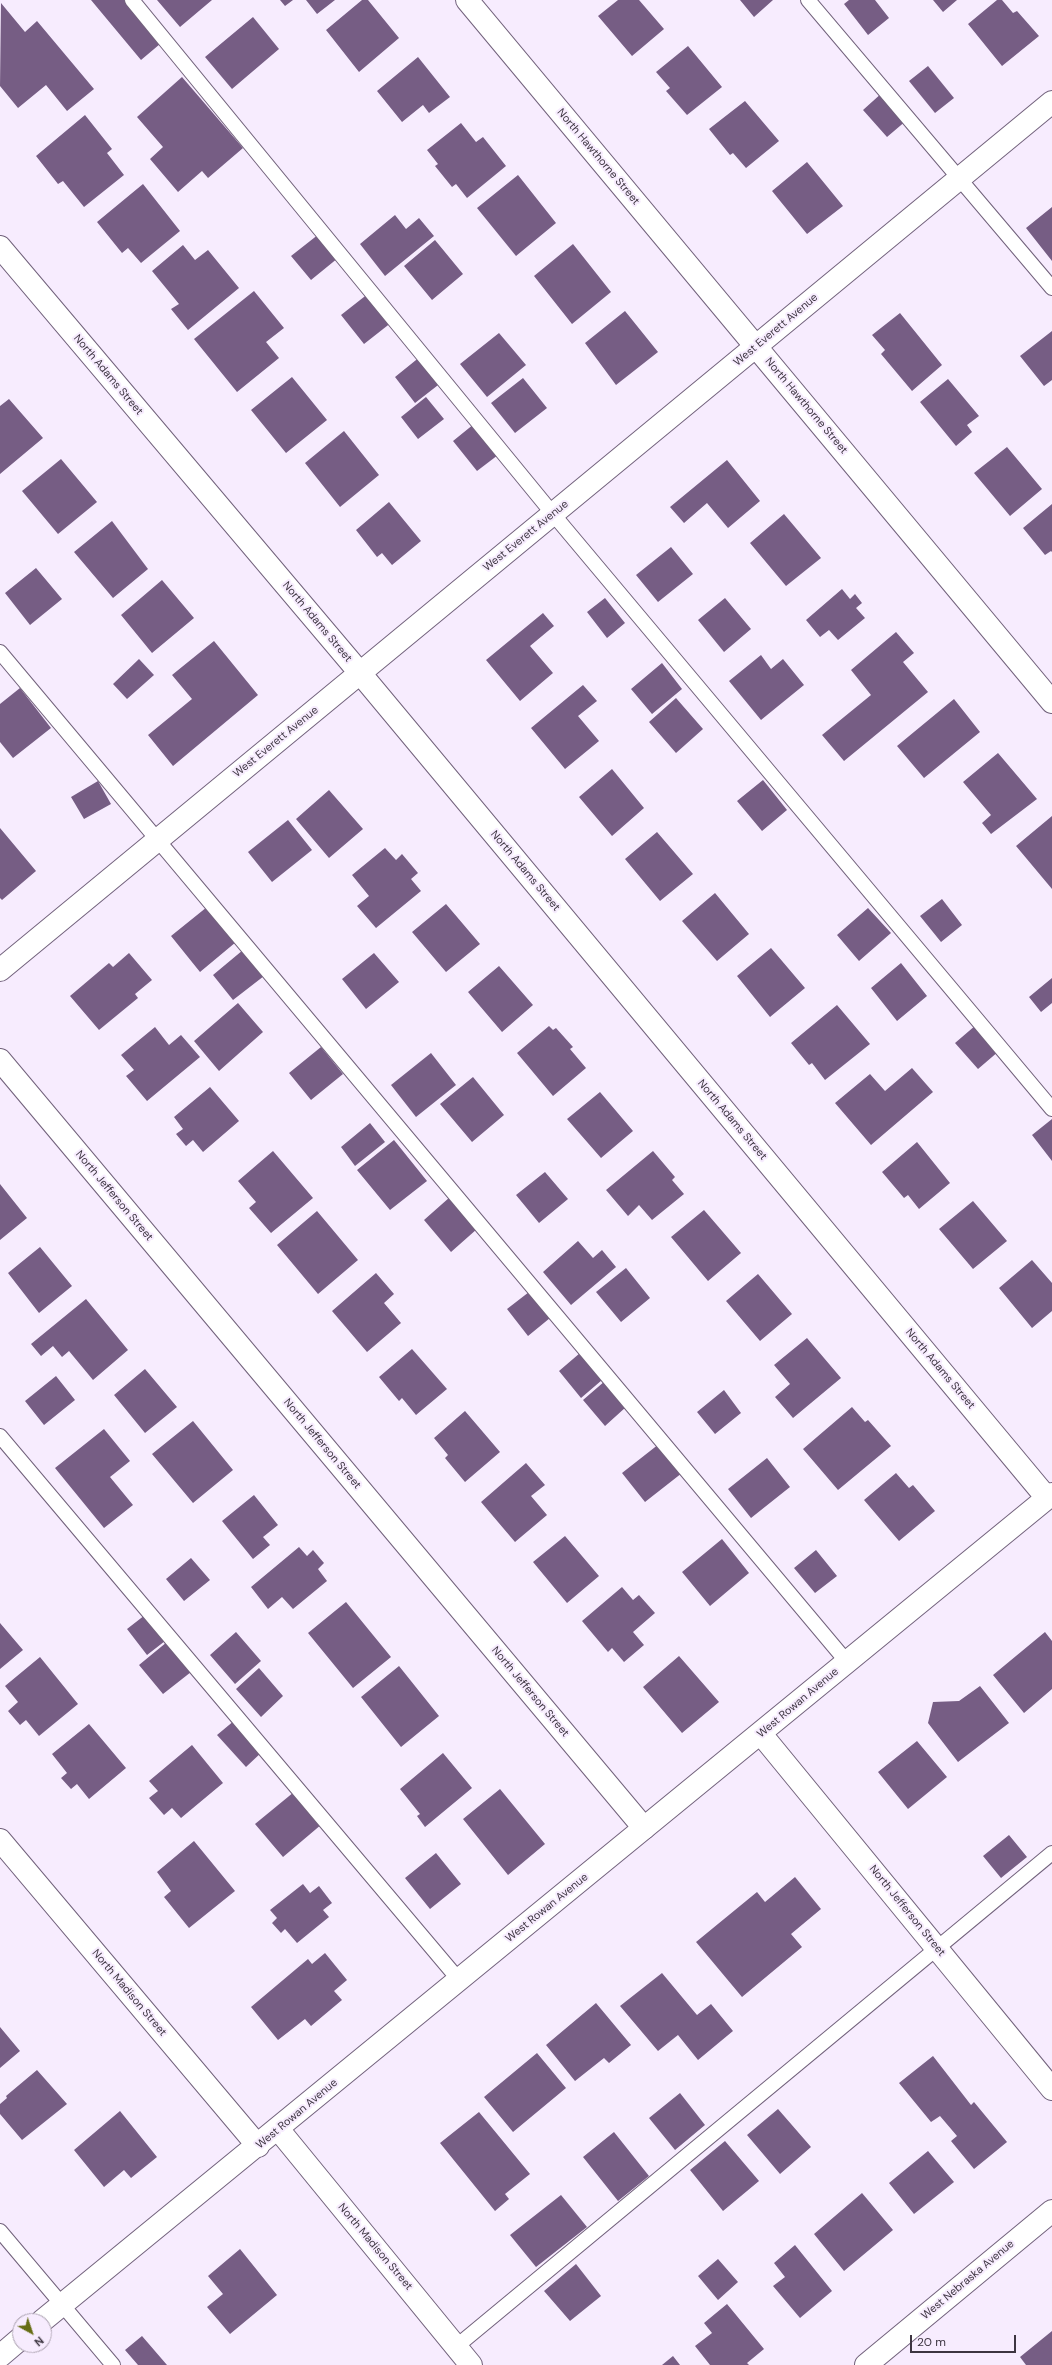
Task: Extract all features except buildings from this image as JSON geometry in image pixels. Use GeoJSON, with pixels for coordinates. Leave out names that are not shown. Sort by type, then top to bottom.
{"type":"FeatureCollection","features":[{"type":"Feature","properties":{"kind":"street","name":"North Hawthorne Street"},"geometry":{"type":"LineString","coordinates":[[467,0],[1052,702]]}},
{"type":"Feature","properties":{"kind":"street","name":"West Everett Avenue"},"geometry":{"type":"LineString","coordinates":[[0,970],[1052,102]]}},
{"type":"Feature","properties":{"kind":"street","name":"North Adams Street"},"geometry":{"type":"LineString","coordinates":[[0,247],[360,673],[1049,1496]]}},
{"type":"Feature","properties":{"kind":"street","name":"North Jefferson Street"},"geometry":{"type":"LineString","coordinates":[[0,1060],[644,1828]]}},
{"type":"Feature","properties":{"kind":"street","name":"West Rowan Avenue"},"geometry":{"type":"LineString","coordinates":[[51,2313],[258,2146],[1049,1496]]}},
{"type":"Feature","properties":{"kind":"street","name":"North Jefferson Street"},"geometry":{"type":"LineString","coordinates":[[761,1734],[1052,2089]]}},
{"type":"Feature","properties":{"kind":"street","name":"North Madison Street"},"geometry":{"type":"LineString","coordinates":[[0,1840],[258,2146]]}},
{"type":"Feature","properties":{"kind":"street","name":"North Madison Street"},"geometry":{"type":"LineString","coordinates":[[278,2129],[472,2365]]}},
{"type":"Feature","properties":{"kind":"street","name":"West Nebraska Avenue"},"geometry":{"type":"LineString","coordinates":[[866,2365],[1052,2211]]}},
{"type":"Feature","properties":{"kind":"street"},"geometry":{"type":"LineString","coordinates":[[0,2356],[12,2346]]}},
{"type":"Feature","properties":{"kind":"lane"},"geometry":{"type":"LineString","coordinates":[[132,0],[553,514],[1052,1109]]}},
{"type":"Feature","properties":{"kind":"lane"},"geometry":{"type":"LineString","coordinates":[[808,0],[1052,288]]}},
{"type":"Feature","properties":{"kind":"lane"},"geometry":{"type":"LineString","coordinates":[[0,652],[156,840],[847,1662]]}},
{"type":"Feature","properties":{"kind":"lane"},"geometry":{"type":"LineString","coordinates":[[0,1436],[459,1980]]}},
{"type":"Feature","properties":{"kind":"lane"},"geometry":{"type":"LineString","coordinates":[[457,2346],[1052,1853]]}},
{"type":"Feature","properties":{"kind":"lane"},"geometry":{"type":"LineString","coordinates":[[0,2231],[113,2365]]}}]}
